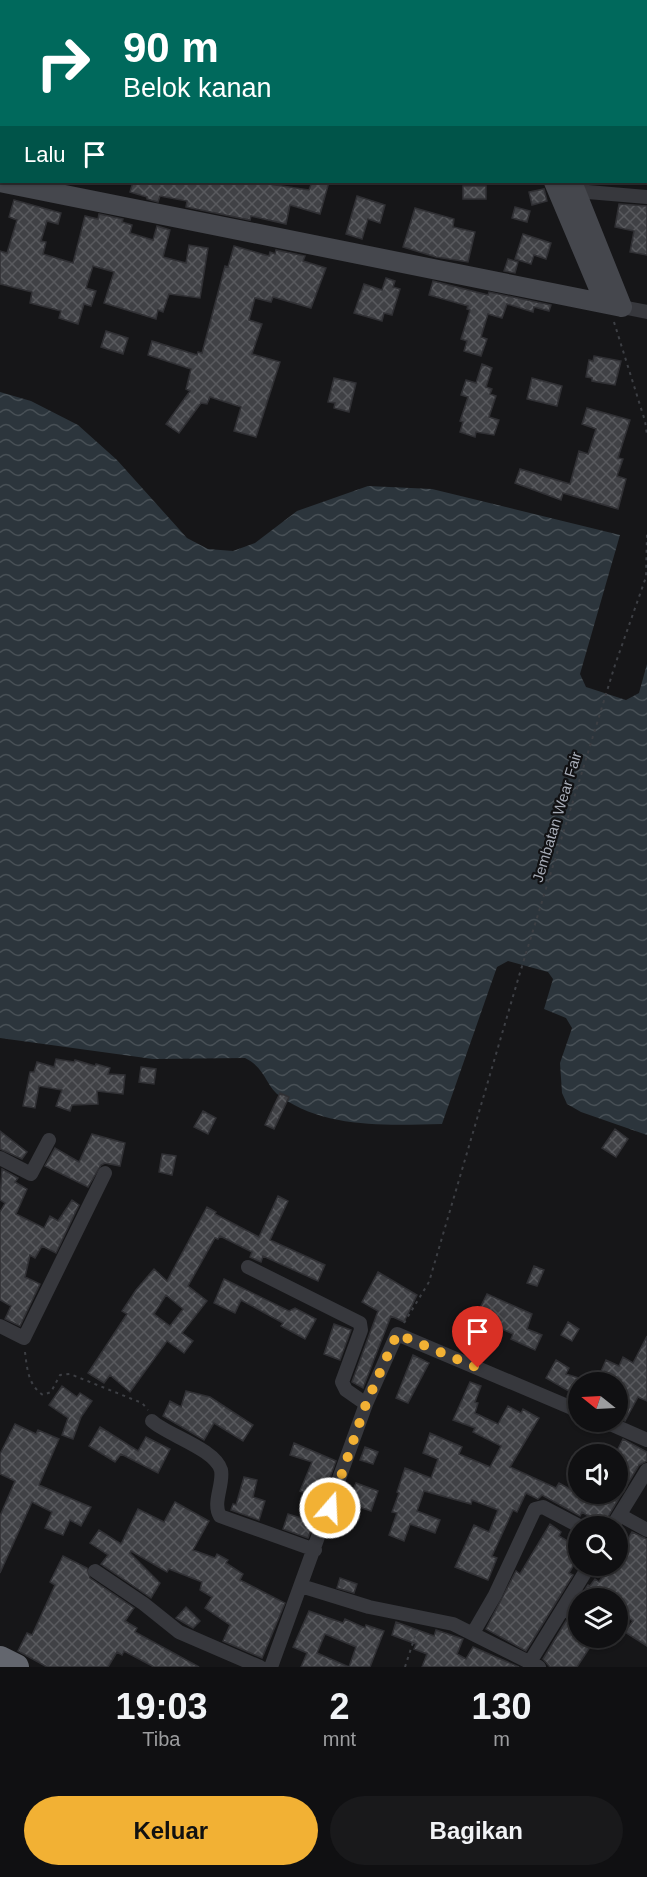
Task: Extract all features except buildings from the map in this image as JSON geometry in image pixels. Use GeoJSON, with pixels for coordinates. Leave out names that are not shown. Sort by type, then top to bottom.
{"type":"FeatureCollection","features":[{"type":"Feature","properties":{"kind":"highway"},"geometry":{"type":"LineString","coordinates":[[0,1659],[16,1667]]}},
{"type":"Feature","properties":{"kind":"street"},"geometry":{"type":"LineString","coordinates":[[5,183],[647,312]]}},
{"type":"Feature","properties":{"kind":"street"},"geometry":{"type":"LineString","coordinates":[[554,183],[614,305]]}},
{"type":"Feature","properties":{"kind":"street"},"geometry":{"type":"LineString","coordinates":[[614,305],[574,186],[647,197]]}},
{"type":"Feature","properties":{"kind":"street"},"geometry":{"type":"LineString","coordinates":[[0,1158],[31,1174],[49,1140]]}},
{"type":"Feature","properties":{"kind":"street"},"geometry":{"type":"LineString","coordinates":[[0,1326],[24,1338],[105,1173]]}},
{"type":"Feature","properties":{"kind":"street"},"geometry":{"type":"LineString","coordinates":[[248,1267],[360,1323],[361,1330],[342,1382],[346,1390],[366,1404]]}},
{"type":"Feature","properties":{"kind":"street"},"geometry":{"type":"LineString","coordinates":[[271,1667],[366,1404],[397,1334],[568,1406]]}},
{"type":"Feature","properties":{"kind":"street"},"geometry":{"type":"LineString","coordinates":[[152,1421],[198,1448],[219,1466],[221,1472],[218,1509],[220,1516],[315,1550]]}},
{"type":"Feature","properties":{"kind":"street"},"geometry":{"type":"LineString","coordinates":[[628,1432],[647,1440]]}},
{"type":"Feature","properties":{"kind":"street"},"geometry":{"type":"LineString","coordinates":[[647,1470],[620,1515],[647,1530]]}},
{"type":"Feature","properties":{"kind":"street"},"geometry":{"type":"LineString","coordinates":[[473,1633],[495,1594],[536,1509],[543,1507],[568,1520]]}},
{"type":"Feature","properties":{"kind":"street"},"geometry":{"type":"LineString","coordinates":[[95,1571],[144,1604],[179,1632],[260,1667]]}},
{"type":"Feature","properties":{"kind":"street"},"geometry":{"type":"LineString","coordinates":[[301,1586],[361,1605],[453,1624],[535,1664],[563,1608],[583,1576]]}},
{"type":"Feature","properties":{"kind":"street"},"geometry":{"type":"LineString","coordinates":[[563,1608],[568,1611]]}},
{"type":"Feature","properties":{"kind":"path"},"geometry":{"type":"LineString","coordinates":[[614,305],[616,326],[645,421],[647,435]]}},
{"type":"Feature","properties":{"kind":"path","name":"Jembatan Wear Fair"},"geometry":{"type":"LineString","coordinates":[[397,1334],[429,1282],[519,976],[615,665],[646,577],[647,534]]}},
{"type":"Feature","properties":{"kind":"path"},"geometry":{"type":"LineString","coordinates":[[24,1338],[28,1373],[40,1393],[48,1395],[57,1378],[70,1374],[142,1403],[152,1421]]}},
{"type":"Feature","properties":{"kind":"path"},"geometry":{"type":"LineString","coordinates":[[405,1667],[420,1618]]}},
{"type":"Feature","properties":{"kind":"water"},"geometry":{"type":"Polygon","coordinates":[[[0,392],[31,401],[78,425],[117,460],[187,538],[208,549],[233,551],[255,543],[297,511],[368,486],[432,489],[620,535],[580,674],[586,687],[626,700],[639,693],[647,664],[647,1135],[581,1112],[567,1104],[562,1093],[560,1063],[572,1028],[566,1018],[544,1009],[553,979],[548,972],[508,961],[497,967],[442,1124],[358,1123],[318,1115],[281,1097],[257,1067],[245,1058],[153,1059],[0,1038],[0,392]]]}},
{"type":"Feature","properties":{"kind":"route"},"geometry":{"type":"LineString","coordinates":[[330,1508],[366,1404],[397,1334],[478,1368]]}}]}
